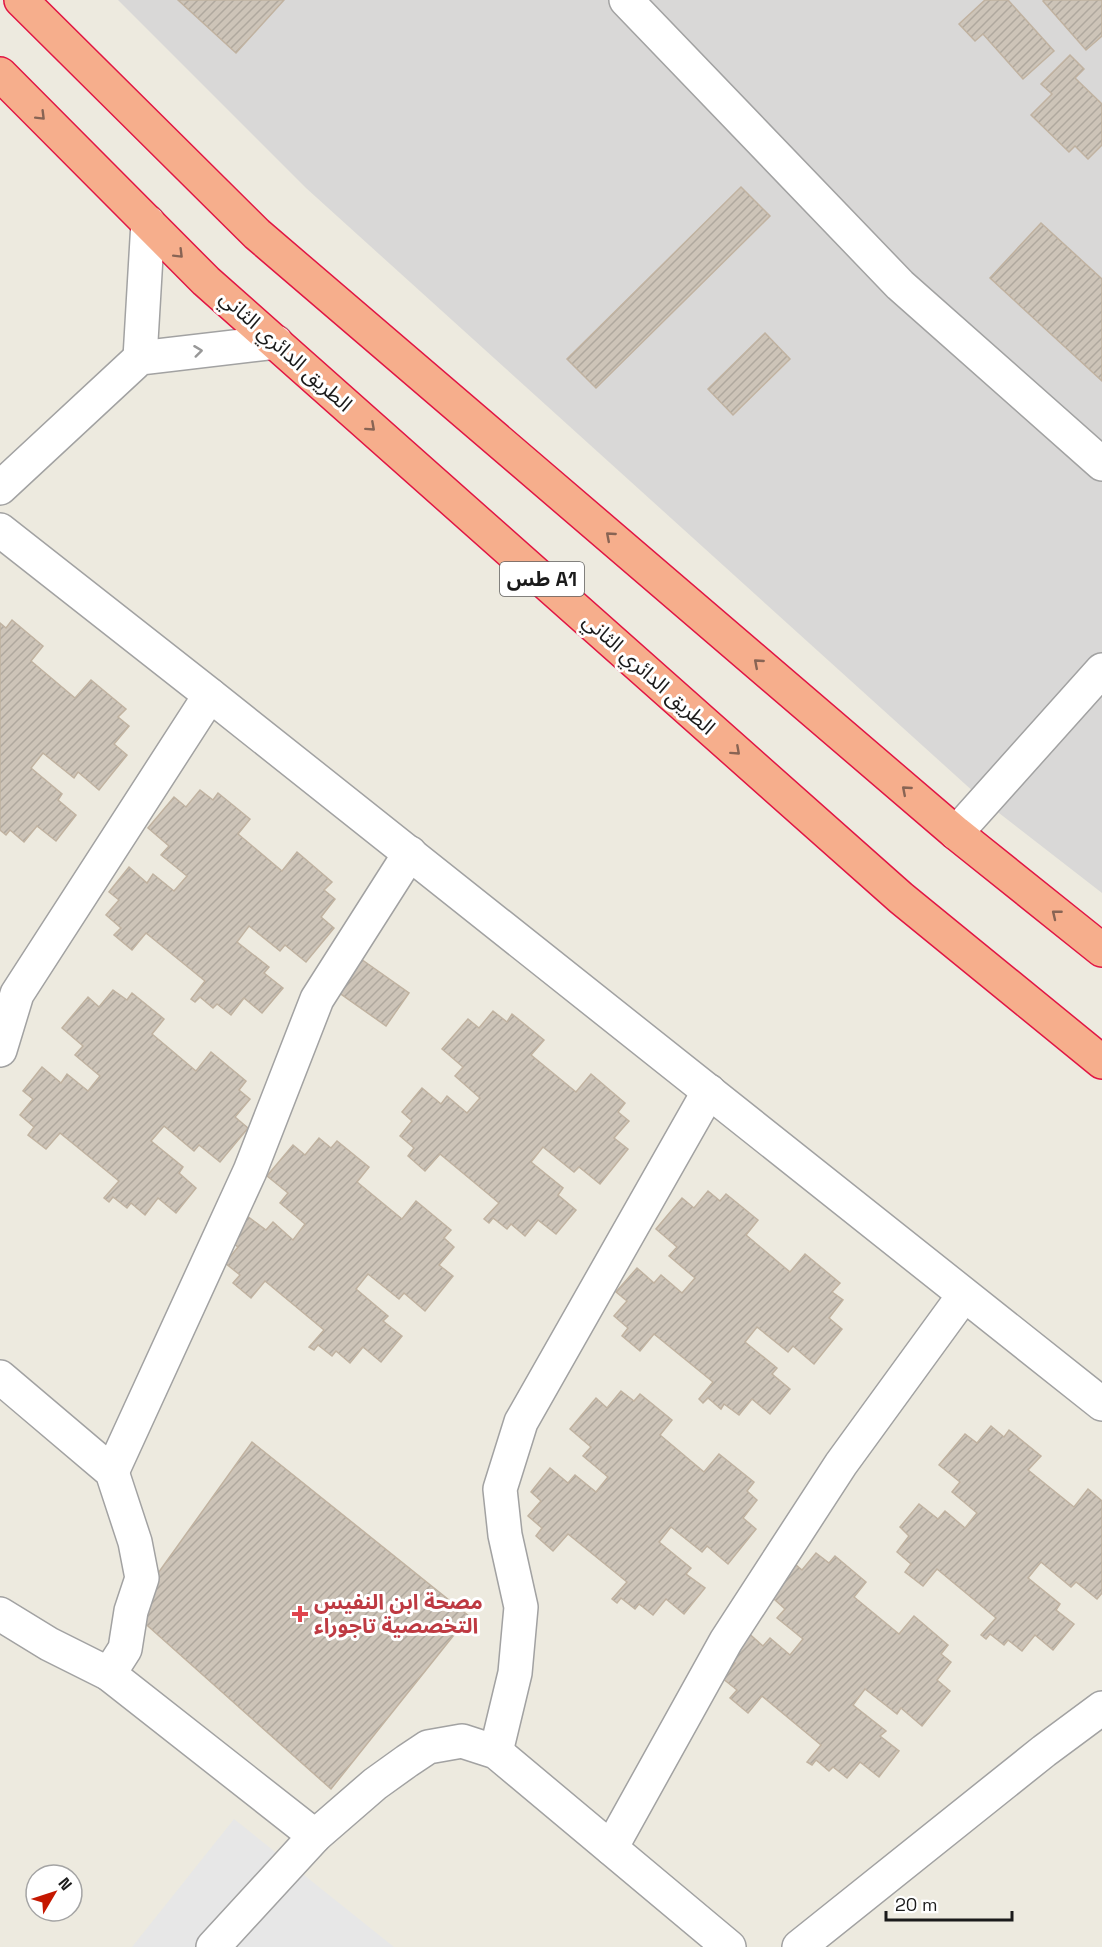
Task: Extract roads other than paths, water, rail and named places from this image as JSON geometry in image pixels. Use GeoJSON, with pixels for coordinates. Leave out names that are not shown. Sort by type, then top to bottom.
{"type":"FeatureCollection","features":[{"type":"Feature","properties":{"kind":"highway"},"geometry":{"type":"LineString","coordinates":[[21,0],[257,234],[956,833],[1102,950]]}},
{"type":"Feature","properties":{"kind":"highway","name":"الطريق الدائري الثاني"},"geometry":{"type":"LineString","coordinates":[[0,74],[206,281],[900,898],[1102,1062]]}},
{"type":"Feature","properties":{"kind":"street"},"geometry":{"type":"LineString","coordinates":[[626,0],[900,285],[1102,464]]}},
{"type":"Feature","properties":{"kind":"street"},"geometry":{"type":"LineString","coordinates":[[140,358],[148,222]]}},
{"type":"Feature","properties":{"kind":"street"},"geometry":{"type":"LineString","coordinates":[[0,488],[140,358],[276,342]]}},
{"type":"Feature","properties":{"kind":"street"},"geometry":{"type":"LineString","coordinates":[[0,530],[1102,1404]]}},
{"type":"Feature","properties":{"kind":"street"},"geometry":{"type":"LineString","coordinates":[[956,833],[1102,670]]}},
{"type":"Feature","properties":{"kind":"street"},"geometry":{"type":"LineString","coordinates":[[0,1050],[17,994],[210,695]]}},
{"type":"Feature","properties":{"kind":"street"},"geometry":{"type":"LineString","coordinates":[[112,1472],[250,1171],[316,999],[410,853]]}},
{"type":"Feature","properties":{"kind":"street"},"geometry":{"type":"LineString","coordinates":[[496,1752],[515,1673],[520,1607],[505,1535],[500,1489],[521,1422],[709,1091]]}},
{"type":"Feature","properties":{"kind":"street"},"geometry":{"type":"LineString","coordinates":[[611,1848],[733,1631],[841,1464],[964,1295]]}},
{"type":"Feature","properties":{"kind":"street"},"geometry":{"type":"LineString","coordinates":[[0,1377],[112,1472],[135,1542],[142,1578],[131,1611],[125,1649],[109,1674]]}},
{"type":"Feature","properties":{"kind":"street"},"geometry":{"type":"LineString","coordinates":[[0,1614],[49,1644],[109,1674],[315,1836]]}},
{"type":"Feature","properties":{"kind":"street"},"geometry":{"type":"LineString","coordinates":[[799,1947],[1044,1751],[1102,1708]]}},
{"type":"Feature","properties":{"kind":"street"},"geometry":{"type":"LineString","coordinates":[[213,1947],[315,1836],[375,1784],[429,1747],[462,1741],[496,1752],[729,1947]]}},
{"type":"Feature","properties":{"kind":"place","name":"مصحة ابن النفيس التخصصية تاجوراء"},"geometry":{"type":"Point","coordinates":[300,1614]}}]}
